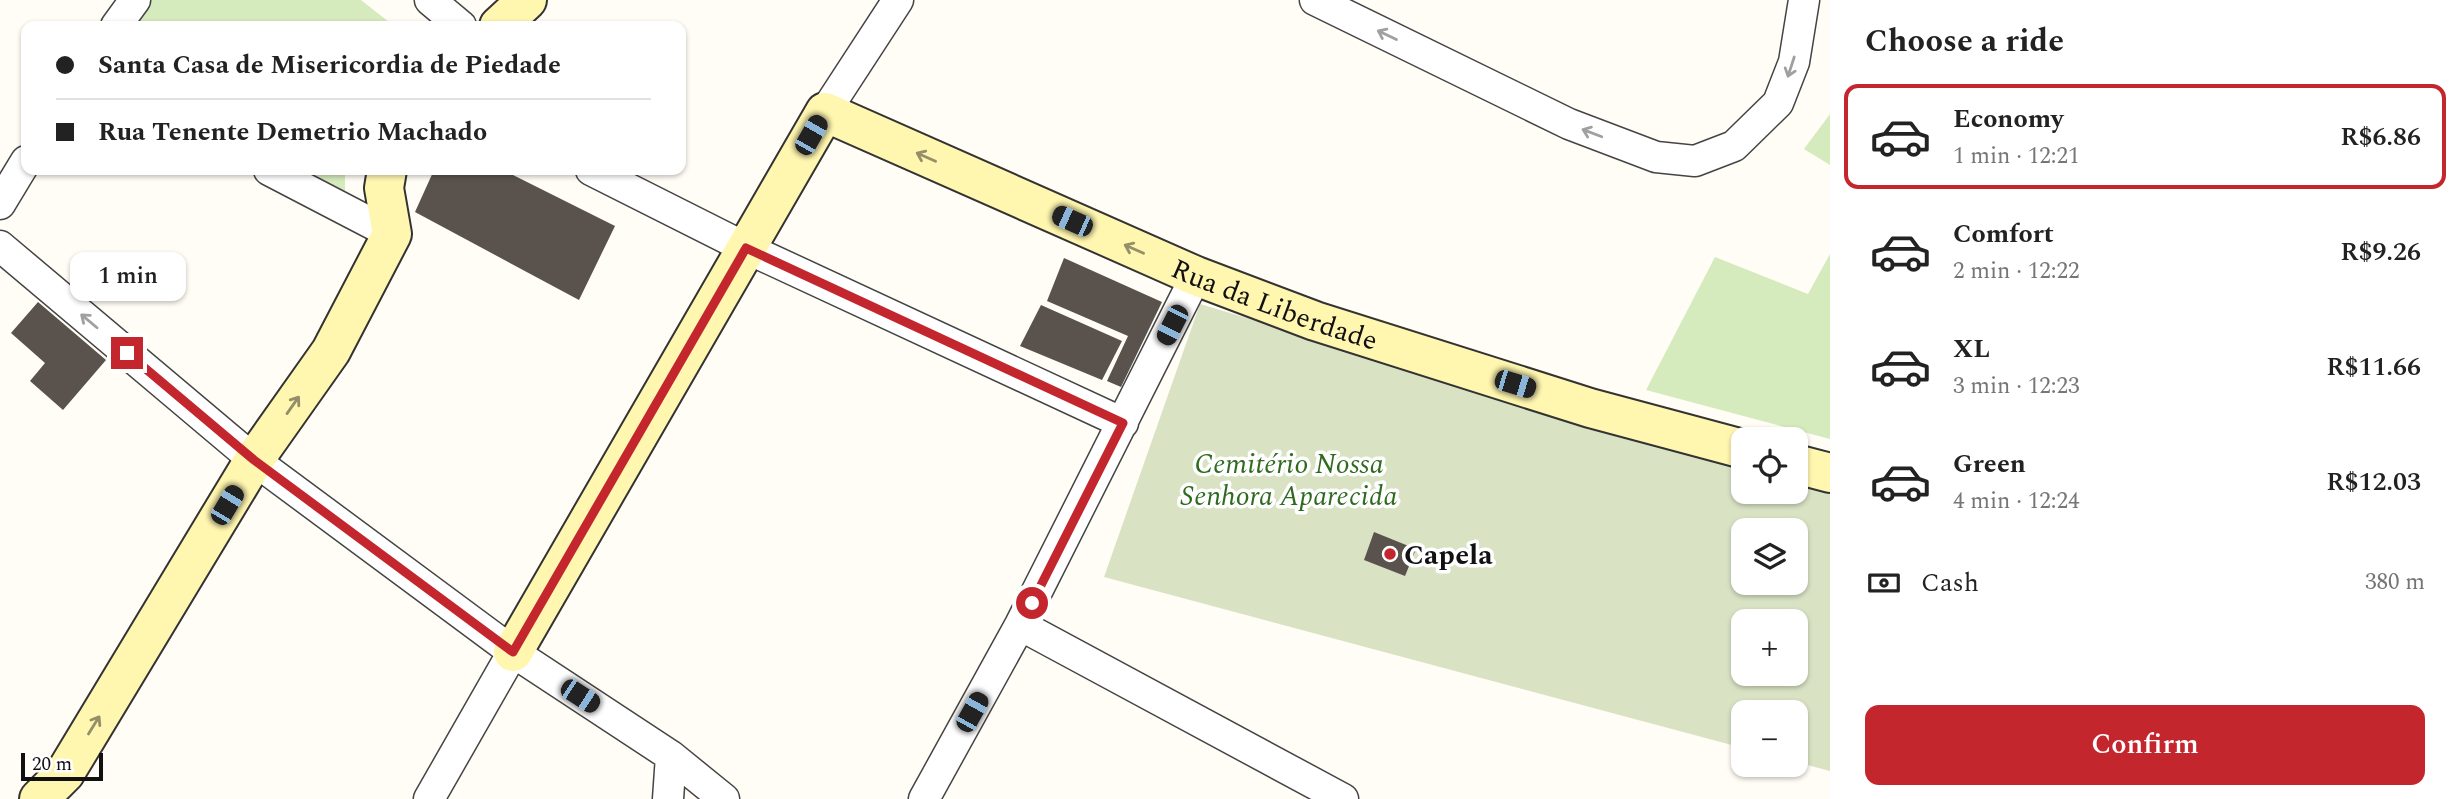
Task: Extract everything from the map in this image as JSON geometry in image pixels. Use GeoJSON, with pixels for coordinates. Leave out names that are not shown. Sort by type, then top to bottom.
{"type":"FeatureCollection","features":[{"type":"Feature","properties":{"kind":"street"},"geometry":{"type":"LineString","coordinates":[[120,21],[135,0]]}},
{"type":"Feature","properties":{"kind":"street"},"geometry":{"type":"LineString","coordinates":[[430,0],[455,21]]}},
{"type":"Feature","properties":{"kind":"street"},"geometry":{"type":"LineString","coordinates":[[504,21],[527,0]]}},
{"type":"Feature","properties":{"kind":"street"},"geometry":{"type":"LineString","coordinates":[[429,799],[825,112],[898,0]]}},
{"type":"Feature","properties":{"kind":"street"},"geometry":{"type":"LineString","coordinates":[[1315,0],[1569,124],[1656,158],[1695,161],[1734,146],[1778,103],[1794,62],[1804,0]]}},
{"type":"Feature","properties":{"kind":"street","name":"Rua da Liberdade"},"geometry":{"type":"LineString","coordinates":[[825,112],[1196,276],[1328,325],[1590,408],[1731,446]]}},
{"type":"Feature","properties":{"kind":"street"},"geometry":{"type":"LineString","coordinates":[[0,204],[21,169]]}},
{"type":"Feature","properties":{"kind":"street"},"geometry":{"type":"LineString","coordinates":[[279,175],[393,234]]}},
{"type":"Feature","properties":{"kind":"street"},"geometry":{"type":"LineString","coordinates":[[39,799],[65,773],[254,460],[331,351],[393,234],[384,188],[386,175]]}},
{"type":"Feature","properties":{"kind":"street"},"geometry":{"type":"LineString","coordinates":[[601,175],[746,248],[1123,423]]}},
{"type":"Feature","properties":{"kind":"street"},"geometry":{"type":"LineString","coordinates":[[0,246],[254,460],[513,652],[671,756],[724,799]]}},
{"type":"Feature","properties":{"kind":"street"},"geometry":{"type":"LineString","coordinates":[[924,799],[1020,625],[1196,276]]}},
{"type":"Feature","properties":{"kind":"street"},"geometry":{"type":"LineString","coordinates":[[1808,467],[1830,473]]}},
{"type":"Feature","properties":{"kind":"street"},"geometry":{"type":"LineString","coordinates":[[1020,625],[1343,799]]}},
{"type":"Feature","properties":{"kind":"street"},"geometry":{"type":"LineString","coordinates":[[668,799],[671,756]]}},
{"type":"Feature","properties":{"kind":"green space"},"geometry":{"type":"Polygon","coordinates":[[[151,0],[361,0],[388,21],[135,21],[151,0]]]}},
{"type":"Feature","properties":{"kind":"green space"},"geometry":{"type":"Polygon","coordinates":[[[1830,114],[1830,165],[1804,149],[1830,114]]]}},
{"type":"Feature","properties":{"kind":"green space"},"geometry":{"type":"Polygon","coordinates":[[[302,175],[345,175],[345,197],[302,175]]]}},
{"type":"Feature","properties":{"kind":"green space"},"geometry":{"type":"Polygon","coordinates":[[[1830,254],[1830,439],[1808,433],[1808,427],[1785,427],[1646,390],[1715,257],[1808,294],[1830,254]]]}},
{"type":"Feature","properties":{"kind":"green space","name":"Cemitério Nossa Senhora Aparecida"},"geometry":{"type":"Polygon","coordinates":[[[1200,304],[1731,462],[1731,504],[1808,504],[1808,486],[1830,492],[1830,771],[1808,765],[1808,700],[1731,700],[1731,745],[1104,577],[1200,304]]]}},
{"type":"Feature","properties":{"kind":"building"},"geometry":{"type":"Polygon","coordinates":[[[432,175],[513,175],[615,226],[579,300],[415,212],[432,175]]]}},
{"type":"Feature","properties":{"kind":"building"},"geometry":{"type":"Polygon","coordinates":[[[1064,258],[1162,302],[1121,387],[1107,381],[1128,336],[1047,301],[1064,258]]]}},
{"type":"Feature","properties":{"kind":"building"},"geometry":{"type":"Polygon","coordinates":[[[38,302],[106,360],[63,410],[30,381],[45,363],[11,333],[38,302]]]}},
{"type":"Feature","properties":{"kind":"building"},"geometry":{"type":"Polygon","coordinates":[[[1041,305],[1122,341],[1102,380],[1020,346],[1041,305]]]}},
{"type":"Feature","properties":{"kind":"building","name":"Capela"},"geometry":{"type":"Polygon","coordinates":[[[1374,532],[1416,549],[1405,576],[1364,560],[1374,532]]]}},
{"type":"Feature","properties":{"kind":"place","name":"Capela"},"geometry":{"type":"Point","coordinates":[1390,554]}},
{"type":"Feature","properties":{"kind":"route"},"geometry":{"type":"LineString","coordinates":[[127,353],[254,460],[513,652],[746,248],[1123,423],[1032,603]]}}]}
